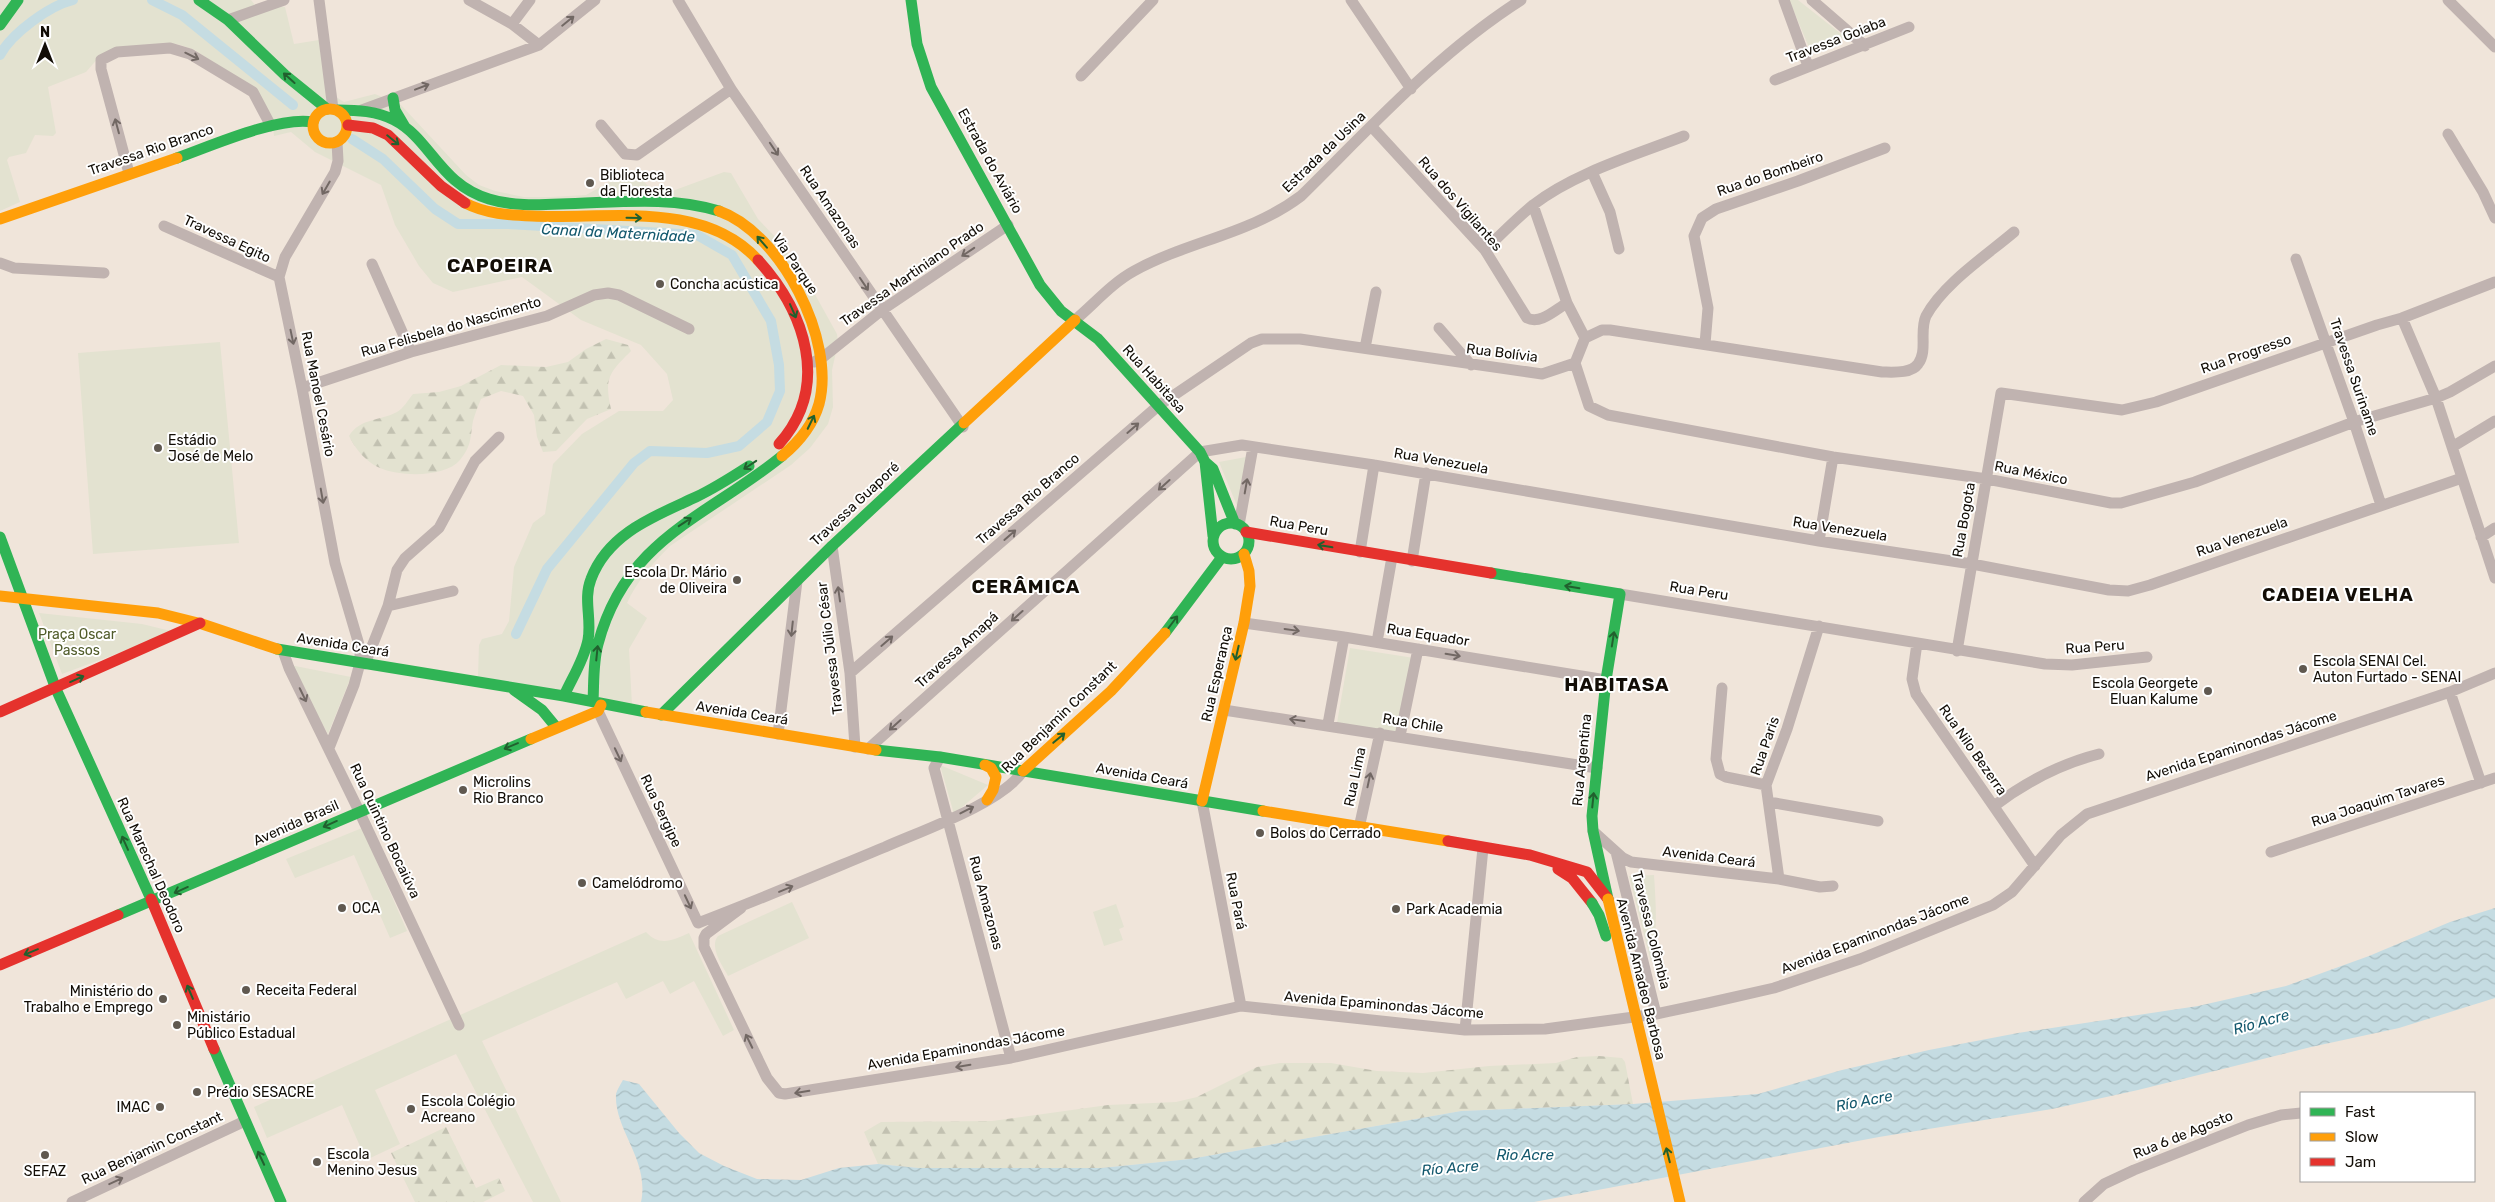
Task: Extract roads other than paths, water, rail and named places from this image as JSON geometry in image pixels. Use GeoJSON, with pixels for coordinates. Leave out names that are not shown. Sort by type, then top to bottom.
{"type":"FeatureCollection","features":[{"type":"Feature","properties":{"kind":"street"},"geometry":{"type":"LineString","coordinates":[[0,25],[18,0]]}},
{"type":"Feature","properties":{"kind":"street"},"geometry":{"type":"LineString","coordinates":[[199,0],[228,20],[285,75],[345,116],[348,126]]}},
{"type":"Feature","properties":{"kind":"street"},"geometry":{"type":"LineString","coordinates":[[228,20],[284,0]]}},
{"type":"Feature","properties":{"kind":"street"},"geometry":{"type":"LineString","coordinates":[[319,0],[333,109]]}},
{"type":"Feature","properties":{"kind":"street"},"geometry":{"type":"LineString","coordinates":[[469,0],[512,24],[539,45]]}},
{"type":"Feature","properties":{"kind":"street"},"geometry":{"type":"LineString","coordinates":[[512,24],[530,0]]}},
{"type":"Feature","properties":{"kind":"street"},"geometry":{"type":"LineString","coordinates":[[333,109],[318,113],[313,122],[314,131],[319,139],[328,143],[337,142],[346,133],[348,126],[360,110],[539,45],[595,0]]}},
{"type":"Feature","properties":{"kind":"street","name":"Rua Amazonas"},"geometry":{"type":"LineString","coordinates":[[678,0],[731,89],[746,108],[962,427]]}},
{"type":"Feature","properties":{"kind":"street","name":"Estrada do Aviário"},"geometry":{"type":"LineString","coordinates":[[911,0],[912,24],[923,66],[932,87],[1040,285],[1053,304],[1075,320]]}},
{"type":"Feature","properties":{"kind":"street"},"geometry":{"type":"LineString","coordinates":[[1081,76],[1153,0]]}},
{"type":"Feature","properties":{"kind":"street"},"geometry":{"type":"LineString","coordinates":[[1351,0],[1411,89]]}},
{"type":"Feature","properties":{"kind":"street","name":"Estrada da Usina"},"geometry":{"type":"LineString","coordinates":[[1075,320],[1132,272],[1161,258],[1253,224],[1285,208],[1301,196],[1411,89],[1473,35],[1521,0]]}},
{"type":"Feature","properties":{"kind":"street"},"geometry":{"type":"LineString","coordinates":[[1784,0],[1808,66]]}},
{"type":"Feature","properties":{"kind":"street"},"geometry":{"type":"LineString","coordinates":[[1812,0],[1865,46]]}},
{"type":"Feature","properties":{"kind":"street"},"geometry":{"type":"LineString","coordinates":[[2448,0],[2495,48]]}},
{"type":"Feature","properties":{"kind":"street","name":"Travessa Goiaba"},"geometry":{"type":"LineString","coordinates":[[1774,80],[1865,46],[1908,27]]}},
{"type":"Feature","properties":{"kind":"street"},"geometry":{"type":"LineString","coordinates":[[129,173],[101,69],[101,60],[117,52],[170,48],[190,54],[254,92],[272,126]]}},
{"type":"Feature","properties":{"kind":"street"},"geometry":{"type":"LineString","coordinates":[[601,125],[625,154],[637,155],[731,89]]}},
{"type":"Feature","properties":{"kind":"street"},"geometry":{"type":"LineString","coordinates":[[393,98],[395,110],[405,127]]}},
{"type":"Feature","properties":{"kind":"street","name":"Via Parque"},"geometry":{"type":"LineString","coordinates":[[333,109],[360,110],[386,116],[405,127],[453,180],[469,193],[488,200],[529,204],[664,201],[689,203],[712,209],[740,221],[760,239],[785,271],[805,306],[817,334],[822,358],[821,396],[808,428],[793,446],[761,471],[666,535],[652,547],[627,577],[610,610],[598,645],[595,708]]}},
{"type":"Feature","properties":{"kind":"street","name":"Travessa Rio Branco"},"geometry":{"type":"LineString","coordinates":[[0,219],[129,173],[272,126],[302,120],[313,122]]}},
{"type":"Feature","properties":{"kind":"street","name":"Via Parque"},"geometry":{"type":"LineString","coordinates":[[348,126],[382,131],[396,142],[444,189],[461,202],[483,211],[539,218],[671,219],[718,230],[735,239],[756,257],[782,288],[802,336],[808,364],[805,400],[798,421],[788,435],[777,446],[723,484],[655,514],[626,532],[601,560],[591,578],[586,604],[589,629],[587,642],[564,696]]}},
{"type":"Feature","properties":{"kind":"street","name":"Rua dos Vigilantes"},"geometry":{"type":"LineString","coordinates":[[1372,127],[1484,250],[1527,318],[1532,320],[1542,319],[1567,303]]}},
{"type":"Feature","properties":{"kind":"street"},"geometry":{"type":"LineString","coordinates":[[2448,134],[2483,192],[2495,218]]}},
{"type":"Feature","properties":{"kind":"street"},"geometry":{"type":"LineString","coordinates":[[1484,250],[1533,205],[1592,172],[1684,136]]}},
{"type":"Feature","properties":{"kind":"street","name":"Rua Manoel Cesário"},"geometry":{"type":"LineString","coordinates":[[337,142],[338,161],[335,172],[285,257],[279,278],[335,563],[342,592],[358,637],[362,664]]}},
{"type":"Feature","properties":{"kind":"street","name":"Rua do Bombeiro"},"geometry":{"type":"LineString","coordinates":[[1705,344],[1708,308],[1694,236],[1702,218],[1716,209],[1798,182],[1885,148]]}},
{"type":"Feature","properties":{"kind":"street"},"geometry":{"type":"LineString","coordinates":[[1592,172],[1610,212],[1619,249]]}},
{"type":"Feature","properties":{"kind":"street"},"geometry":{"type":"LineString","coordinates":[[1533,205],[1567,303],[1585,338]]}},
{"type":"Feature","properties":{"kind":"street","name":"Travessa Martiniano Prado"},"geometry":{"type":"LineString","coordinates":[[808,364],[822,358],[882,310],[1008,225]]}},
{"type":"Feature","properties":{"kind":"street","name":"Travessa Egito"},"geometry":{"type":"LineString","coordinates":[[164,226],[279,278]]}},
{"type":"Feature","properties":{"kind":"street"},"geometry":{"type":"LineString","coordinates":[[1575,363],[1585,338],[1594,332],[1610,330],[1882,372],[1903,372],[1916,366],[1922,358],[1922,331],[1926,317],[1960,278],[2014,232]]}},
{"type":"Feature","properties":{"kind":"street","name":"Travessa Suriname"},"geometry":{"type":"LineString","coordinates":[[2296,260],[2354,422],[2381,505]]}},
{"type":"Feature","properties":{"kind":"street"},"geometry":{"type":"LineString","coordinates":[[0,263],[14,268],[104,272]]}},
{"type":"Feature","properties":{"kind":"street"},"geometry":{"type":"LineString","coordinates":[[372,264],[411,352]]}},
{"type":"Feature","properties":{"kind":"street","name":"Rua Progresso"},"geometry":{"type":"LineString","coordinates":[[2001,393],[2122,410],[2156,402],[2326,342],[2402,318],[2495,282]]}},
{"type":"Feature","properties":{"kind":"street"},"geometry":{"type":"LineString","coordinates":[[1040,285],[1056,320],[1056,334],[1050,346]]}},
{"type":"Feature","properties":{"kind":"street"},"geometry":{"type":"LineString","coordinates":[[1365,348],[1376,292]]}},
{"type":"Feature","properties":{"kind":"street","name":"Rua Felisbela do Nascimento"},"geometry":{"type":"LineString","coordinates":[[302,388],[411,352],[516,326],[547,316],[577,301],[608,293],[619,295],[689,329]]}},
{"type":"Feature","properties":{"kind":"street"},"geometry":{"type":"LineString","coordinates":[[2402,318],[2436,398],[2495,578]]}},
{"type":"Feature","properties":{"kind":"street","name":"Travessa Guaporé"},"geometry":{"type":"LineString","coordinates":[[661,716],[832,546],[1050,346],[1075,320]]}},
{"type":"Feature","properties":{"kind":"street","name":"Rua Habitasa"},"geometry":{"type":"LineString","coordinates":[[1075,320],[1098,339],[1213,469],[1240,527]]}},
{"type":"Feature","properties":{"kind":"street"},"geometry":{"type":"LineString","coordinates":[[1439,328],[1471,365]]}},
{"type":"Feature","properties":{"kind":"street","name":"Rua Bolívia"},"geometry":{"type":"LineString","coordinates":[[1230,356],[1262,339],[1300,339],[1542,374],[1575,363]]}},
{"type":"Feature","properties":{"kind":"street","name":"Travessa Rio Branco"},"geometry":{"type":"LineString","coordinates":[[850,673],[1158,406],[1230,356]]}},
{"type":"Feature","properties":{"kind":"street","name":"Rua México"},"geometry":{"type":"LineString","coordinates":[[1575,363],[1585,398],[1596,411],[1833,457],[1987,479],[2097,501],[2121,502],[2195,482],[2354,422],[2436,398],[2495,366]]}},
{"type":"Feature","properties":{"kind":"street","name":"Rua Bogota"},"geometry":{"type":"LineString","coordinates":[[1957,651],[2001,393]]}},
{"type":"Feature","properties":{"kind":"street"},"geometry":{"type":"LineString","coordinates":[[2452,446],[2495,421]]}},
{"type":"Feature","properties":{"kind":"street"},"geometry":{"type":"LineString","coordinates":[[329,748],[362,664],[388,606],[397,570],[405,558],[439,528],[475,461],[499,437]]}},
{"type":"Feature","properties":{"kind":"street","name":"Rua Venezuela"},"geometry":{"type":"LineString","coordinates":[[1203,457],[1242,445],[1426,473],[1819,541],[1972,564],[2079,586],[2128,591],[2462,478]]}},
{"type":"Feature","properties":{"kind":"street"},"geometry":{"type":"LineString","coordinates":[[1203,457],[1214,548],[1222,557],[1234,559],[1244,554],[1249,541],[1240,527],[1253,447]]}},
{"type":"Feature","properties":{"kind":"street","name":"Travessa Amapá"},"geometry":{"type":"LineString","coordinates":[[868,749],[1203,457]]}},
{"type":"Feature","properties":{"kind":"street"},"geometry":{"type":"LineString","coordinates":[[1819,541],[1833,457]]}},
{"type":"Feature","properties":{"kind":"street"},"geometry":{"type":"LineString","coordinates":[[1360,552],[1374,465]]}},
{"type":"Feature","properties":{"kind":"street"},"geometry":{"type":"LineString","coordinates":[[1412,561],[1426,473]]}},
{"type":"Feature","properties":{"kind":"street"},"geometry":{"type":"LineString","coordinates":[[1213,536],[1219,527],[1240,527]]}},
{"type":"Feature","properties":{"kind":"street","name":"Rua Peru"},"geometry":{"type":"LineString","coordinates":[[1240,527],[1412,561],[2045,664],[2072,665],[2147,657]]}},
{"type":"Feature","properties":{"kind":"street"},"geometry":{"type":"LineString","coordinates":[[2481,537],[2495,528]]}},
{"type":"Feature","properties":{"kind":"street","name":"Rua Marechal Deodoro"},"geometry":{"type":"LineString","coordinates":[[0,537],[56,689],[152,902],[245,1121],[282,1202]]}},
{"type":"Feature","properties":{"kind":"street","name":"Travessa Júlio César"},"geometry":{"type":"LineString","coordinates":[[832,546],[850,673],[855,746]]}},
{"type":"Feature","properties":{"kind":"street","name":"Rua Esperança"},"geometry":{"type":"LineString","coordinates":[[1202,801],[1244,623],[1250,586],[1249,571],[1244,554]]}},
{"type":"Feature","properties":{"kind":"street","name":"Rua Benjamin Constant"},"geometry":{"type":"LineString","coordinates":[[698,923],[741,908],[949,819],[1011,786],[1023,771],[1111,691],[1168,629],[1222,557]]}},
{"type":"Feature","properties":{"kind":"street"},"geometry":{"type":"LineString","coordinates":[[1377,642],[1392,557]]}},
{"type":"Feature","properties":{"kind":"street"},"geometry":{"type":"LineString","coordinates":[[778,734],[797,581]]}},
{"type":"Feature","properties":{"kind":"street"},"geometry":{"type":"LineString","coordinates":[[388,606],[453,591]]}},
{"type":"Feature","properties":{"kind":"street","name":"Rua Argentina"},"geometry":{"type":"LineString","coordinates":[[1608,899],[1593,831],[1592,816],[1606,680],[1620,594]]}},
{"type":"Feature","properties":{"kind":"street","name":"Avenida Ceará"},"geometry":{"type":"LineString","coordinates":[[0,596],[158,613],[200,624],[283,651],[564,696],[595,708],[642,710],[661,716],[868,749],[940,757],[1483,848]]}},
{"type":"Feature","properties":{"kind":"street"},"geometry":{"type":"LineString","coordinates":[[586,604],[597,613],[604,614],[610,610]]}},
{"type":"Feature","properties":{"kind":"street","name":"Rua Equador"},"geometry":{"type":"LineString","coordinates":[[1244,623],[1377,642],[1606,680]]}},
{"type":"Feature","properties":{"kind":"street"},"geometry":{"type":"LineString","coordinates":[[0,712],[56,689],[200,624]]}},
{"type":"Feature","properties":{"kind":"street","name":"Rua Paris"},"geometry":{"type":"LineString","coordinates":[[1779,880],[1766,785],[1788,729],[1819,626]]}},
{"type":"Feature","properties":{"kind":"street"},"geometry":{"type":"LineString","coordinates":[[1328,724],[1344,637]]}},
{"type":"Feature","properties":{"kind":"street","name":"Rua Nilo Bezerra"},"geometry":{"type":"LineString","coordinates":[[1916,643],[1912,679],[1916,694],[2035,866]]}},
{"type":"Feature","properties":{"kind":"street"},"geometry":{"type":"LineString","coordinates":[[1400,736],[1418,649]]}},
{"type":"Feature","properties":{"kind":"street","name":"Rua Quintino Bocaiúva"},"geometry":{"type":"LineString","coordinates":[[283,651],[289,668],[329,748],[459,1025]]}},
{"type":"Feature","properties":{"kind":"street","name":"Avenida Epaminondas Jácome"},"geometry":{"type":"LineString","coordinates":[[771,1085],[779,1093],[785,1094],[1011,1058],[1241,1006],[1465,1030],[1545,1029],[1656,1014],[1774,988],[1860,959],[1993,905],[2012,892],[2061,835],[2088,814],[2450,692],[2495,673]]}},
{"type":"Feature","properties":{"kind":"street"},"geometry":{"type":"LineString","coordinates":[[509,687],[542,710],[556,727]]}},
{"type":"Feature","properties":{"kind":"street"},"geometry":{"type":"LineString","coordinates":[[1722,688],[1716,759],[1720,774],[1726,777],[1766,785]]}},
{"type":"Feature","properties":{"kind":"street"},"geometry":{"type":"LineString","coordinates":[[2450,692],[2481,782]]}},
{"type":"Feature","properties":{"kind":"street","name":"Avenida Brasil"},"geometry":{"type":"LineString","coordinates":[[0,965],[152,902],[556,727],[595,708]]}},
{"type":"Feature","properties":{"kind":"street","name":"Rua Sergipe"},"geometry":{"type":"LineString","coordinates":[[595,708],[698,923]]}},
{"type":"Feature","properties":{"kind":"street","name":"Rua Chile"},"geometry":{"type":"LineString","coordinates":[[1224,710],[1328,724],[1596,768]]}},
{"type":"Feature","properties":{"kind":"street","name":"Rua Lima"},"geometry":{"type":"LineString","coordinates":[[1359,828],[1380,733]]}},
{"type":"Feature","properties":{"kind":"street"},"geometry":{"type":"LineString","coordinates":[[1994,806],[2020,786],[2064,764],[2099,754]]}},
{"type":"Feature","properties":{"kind":"street","name":"Rua Amazonas"},"geometry":{"type":"LineString","coordinates":[[940,757],[934,768],[1011,1058]]}},
{"type":"Feature","properties":{"kind":"street"},"geometry":{"type":"LineString","coordinates":[[985,765],[991,768],[996,777],[993,790],[987,800]]}},
{"type":"Feature","properties":{"kind":"street","name":"Rua Joaquim Tavares"},"geometry":{"type":"LineString","coordinates":[[2271,852],[2495,778]]}},
{"type":"Feature","properties":{"kind":"street","name":"Rua Pará"},"geometry":{"type":"LineString","coordinates":[[1202,801],[1241,1006]]}},
{"type":"Feature","properties":{"kind":"street"},"geometry":{"type":"LineString","coordinates":[[1768,802],[1878,821]]}},
{"type":"Feature","properties":{"kind":"street","name":"Avenida Ceará"},"geometry":{"type":"LineString","coordinates":[[1593,831],[1616,852],[1631,862],[1779,880],[1820,887],[1833,886]]}},
{"type":"Feature","properties":{"kind":"street"},"geometry":{"type":"LineString","coordinates":[[1465,1030],[1483,848]]}},
{"type":"Feature","properties":{"kind":"street","name":"Avenida Amadeo Barbosa"},"geometry":{"type":"LineString","coordinates":[[1483,848],[1543,858],[1587,872],[1608,899],[1680,1202]]}},
{"type":"Feature","properties":{"kind":"street","name":"Travessa Colômbia"},"geometry":{"type":"LineString","coordinates":[[1616,852],[1656,1014]]}},
{"type":"Feature","properties":{"kind":"street","name":"Avenida Amadeo Barbosa"},"geometry":{"type":"LineString","coordinates":[[1543,858],[1580,886],[1592,903],[1604,928],[1621,994],[1668,1202]]}},
{"type":"Feature","properties":{"kind":"street","name":"Rua Benjamin Constant"},"geometry":{"type":"LineString","coordinates":[[741,908],[711,929],[704,938],[704,947],[771,1085]]}},
{"type":"Feature","properties":{"kind":"street","name":"Rua 6 de Agosto"},"geometry":{"type":"LineString","coordinates":[[2084,1202],[2104,1184],[2134,1170],[2248,1125],[2281,1115],[2300,1113]]}},
{"type":"Feature","properties":{"kind":"street","name":"Rua Benjamin Constant"},"geometry":{"type":"LineString","coordinates":[[72,1202],[245,1121]]}},
{"type":"Feature","properties":{"kind":"water","name":"Rio Acre"},"geometry":{"type":"Polygon","coordinates":[[[2495,908],[2495,998],[2399,1028],[2311,1047],[2138,1090],[2052,1109],[1879,1137],[1534,1202],[641,1202],[641,1172],[620,1120],[617,1107],[616,1094],[623,1080],[639,1084],[679,1133],[699,1153],[724,1166],[757,1179],[801,1180],[839,1168],[878,1164],[919,1168],[1101,1168],[1190,1159],[1461,1111],[1633,1104],[1758,1094],[1842,1070],[1929,1050],[2018,1033],[2198,1006],[2286,986],[2369,956],[2450,922],[2495,908]]]}},
{"type":"Feature","properties":{"kind":"waterway","name":"Canal da Maternidade"},"geometry":{"type":"LineString","coordinates":[[0,55],[13,38],[32,22],[53,8],[73,0]]}},
{"type":"Feature","properties":{"kind":"waterway","name":"Canal da Maternidade"},"geometry":{"type":"LineString","coordinates":[[152,0],[182,15],[293,105]]}},
{"type":"Feature","properties":{"kind":"waterway","name":"Canal da Maternidade"},"geometry":{"type":"LineString","coordinates":[[352,139],[383,159],[435,209],[458,224],[508,224],[697,235],[732,255],[771,321],[779,365],[780,391],[767,422],[739,446],[707,453],[650,451],[634,463],[547,569],[516,634]]}},
{"type":"Feature","properties":{"kind":"place","name":"Biblioteca da Floresta"},"geometry":{"type":"Point","coordinates":[590,183]}},
{"type":"Feature","properties":{"kind":"place","name":"Concha acústica"},"geometry":{"type":"Point","coordinates":[660,284]}},
{"type":"Feature","properties":{"kind":"place","name":"Estádio José de Melo"},"geometry":{"type":"Point","coordinates":[158,448]}},
{"type":"Feature","properties":{"kind":"place","name":"Escola Dr. Mário de Oliveira"},"geometry":{"type":"Point","coordinates":[737,580]}},
{"type":"Feature","properties":{"kind":"place","name":"Escola SENAI Cel. Auton Furtado - SENAI"},"geometry":{"type":"Point","coordinates":[2303,669]}},
{"type":"Feature","properties":{"kind":"place","name":"Escola Georgete Eluan Kalume"},"geometry":{"type":"Point","coordinates":[2208,691]}},
{"type":"Feature","properties":{"kind":"place","name":"Microlins Rio Branco"},"geometry":{"type":"Point","coordinates":[463,790]}},
{"type":"Feature","properties":{"kind":"place","name":"Bolos do Cerrado"},"geometry":{"type":"Point","coordinates":[1260,833]}},
{"type":"Feature","properties":{"kind":"place","name":"Camelódromo"},"geometry":{"type":"Point","coordinates":[582,883]}},
{"type":"Feature","properties":{"kind":"place","name":"OCA"},"geometry":{"type":"Point","coordinates":[342,908]}},
{"type":"Feature","properties":{"kind":"place","name":"Park Academia"},"geometry":{"type":"Point","coordinates":[1396,909]}},
{"type":"Feature","properties":{"kind":"place","name":"Receita Federal"},"geometry":{"type":"Point","coordinates":[246,990]}},
{"type":"Feature","properties":{"kind":"place","name":"Ministério do Trabalho e Emprego"},"geometry":{"type":"Point","coordinates":[163,999]}},
{"type":"Feature","properties":{"kind":"place","name":"Ministário Público Estadual"},"geometry":{"type":"Point","coordinates":[177,1025]}},
{"type":"Feature","properties":{"kind":"place","name":"Prédio SESACRE"},"geometry":{"type":"Point","coordinates":[197,1092]}},
{"type":"Feature","properties":{"kind":"place","name":"IMAC"},"geometry":{"type":"Point","coordinates":[160,1107]}},
{"type":"Feature","properties":{"kind":"place","name":"Escola Colégio Acreano"},"geometry":{"type":"Point","coordinates":[411,1109]}},
{"type":"Feature","properties":{"kind":"place","name":"SEFAZ"},"geometry":{"type":"Point","coordinates":[45,1155]}},
{"type":"Feature","properties":{"kind":"place","name":"Escola Menino Jesus"},"geometry":{"type":"Point","coordinates":[317,1162]}},
{"type":"Feature","properties":{"kind":"district","name":"CAPOEIRA"},"geometry":{"type":"Point","coordinates":[500,265]}},
{"type":"Feature","properties":{"kind":"district","name":"CERÂMICA"},"geometry":{"type":"Point","coordinates":[1026,586]}},
{"type":"Feature","properties":{"kind":"district","name":"CADEIA VELHA"},"geometry":{"type":"Point","coordinates":[2338,594]}},
{"type":"Feature","properties":{"kind":"district","name":"HABITASA"},"geometry":{"type":"Point","coordinates":[1617,684]}},
{"type":"Feature","properties":{"kind":"park label","name":"Praça Oscar Passos"},"geometry":{"type":"Point","coordinates":[77,642]}},
{"type":"Feature","properties":{"kind":"water label","name":"Río Acre"},"geometry":{"type":"Point","coordinates":[2261,1022]}},
{"type":"Feature","properties":{"kind":"water label","name":"Río Acre"},"geometry":{"type":"Point","coordinates":[1864,1101]}},
{"type":"Feature","properties":{"kind":"water label","name":"Río Acre"},"geometry":{"type":"Point","coordinates":[1450,1168]}}]}
